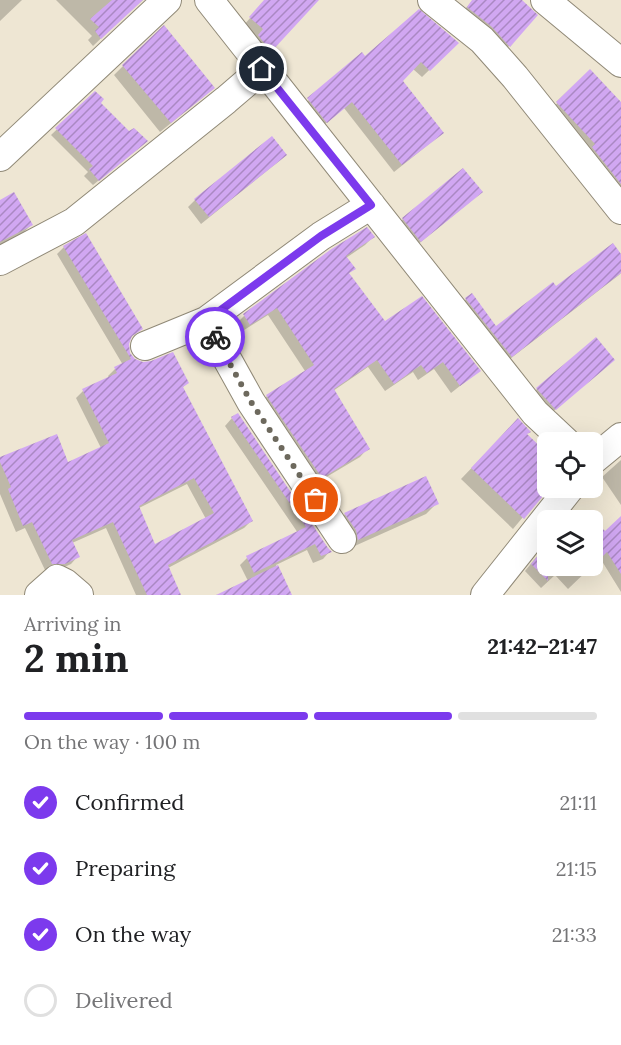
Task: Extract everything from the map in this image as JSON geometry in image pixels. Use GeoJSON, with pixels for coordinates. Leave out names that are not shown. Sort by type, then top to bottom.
{"type":"FeatureCollection","features":[{"type":"Feature","properties":{"kind":"street"},"geometry":{"type":"LineString","coordinates":[[0,157],[167,0]]}},
{"type":"Feature","properties":{"kind":"street"},"geometry":{"type":"LineString","coordinates":[[209,0],[535,413],[555,432]]}},
{"type":"Feature","properties":{"kind":"street"},"geometry":{"type":"LineString","coordinates":[[432,0],[482,40],[515,77],[621,210]]}},
{"type":"Feature","properties":{"kind":"street"},"geometry":{"type":"LineString","coordinates":[[545,0],[621,63]]}},
{"type":"Feature","properties":{"kind":"street"},"geometry":{"type":"LineString","coordinates":[[0,261],[74,222],[262,69]]}},
{"type":"Feature","properties":{"kind":"street"},"geometry":{"type":"LineString","coordinates":[[145,346],[206,321],[321,236],[371,205]]}},
{"type":"Feature","properties":{"kind":"street"},"geometry":{"type":"LineString","coordinates":[[206,321],[251,402],[342,539]]}},
{"type":"Feature","properties":{"kind":"street"},"geometry":{"type":"LineString","coordinates":[[603,452],[621,437]]}},
{"type":"Feature","properties":{"kind":"street"},"geometry":{"type":"LineString","coordinates":[[485,595],[562,498]]}},
{"type":"Feature","properties":{"kind":"street"},"geometry":{"type":"LineString","coordinates":[[39,595],[57,579],[79,595]]}},
{"type":"Feature","properties":{"kind":"building"},"geometry":{"type":"Polygon","coordinates":[[[112,0],[143,0],[101,39],[95,31],[99,27],[90,19],[112,0]]]}},
{"type":"Feature","properties":{"kind":"building"},"geometry":{"type":"Polygon","coordinates":[[[264,0],[319,0],[271,52],[258,35],[263,29],[249,17],[264,0]]]}},
{"type":"Feature","properties":{"kind":"building"},"geometry":{"type":"Polygon","coordinates":[[[472,0],[522,0],[538,15],[510,47],[492,27],[467,7],[472,0]]]}},
{"type":"Feature","properties":{"kind":"building"},"geometry":{"type":"Polygon","coordinates":[[[419,9],[459,43],[430,71],[421,62],[403,81],[444,133],[402,165],[352,102],[327,123],[307,98],[362,52],[365,56],[419,9]]]}},
{"type":"Feature","properties":{"kind":"building"},"geometry":{"type":"Polygon","coordinates":[[[164,25],[215,88],[171,123],[122,65],[164,25]]]}},
{"type":"Feature","properties":{"kind":"building"},"geometry":{"type":"Polygon","coordinates":[[[590,69],[621,102],[621,184],[592,147],[595,144],[556,102],[590,69]]]}},
{"type":"Feature","properties":{"kind":"building"},"geometry":{"type":"Polygon","coordinates":[[[95,91],[104,99],[101,103],[129,131],[134,128],[148,141],[99,181],[89,169],[93,166],[55,128],[95,91]]]}},
{"type":"Feature","properties":{"kind":"building"},"geometry":{"type":"Polygon","coordinates":[[[272,136],[287,155],[209,217],[194,199],[272,136]]]}},
{"type":"Feature","properties":{"kind":"building"},"geometry":{"type":"Polygon","coordinates":[[[463,168],[483,192],[421,242],[402,218],[463,168]]]}},
{"type":"Feature","properties":{"kind":"building"},"geometry":{"type":"Polygon","coordinates":[[[14,192],[33,225],[0,242],[0,200],[14,192]]]}},
{"type":"Feature","properties":{"kind":"building"},"geometry":{"type":"Polygon","coordinates":[[[367,227],[375,237],[346,256],[356,269],[349,273],[385,321],[422,296],[481,371],[460,386],[443,362],[427,373],[421,365],[394,384],[377,360],[334,389],[370,449],[322,478],[266,395],[314,365],[277,308],[250,325],[243,314],[330,250],[367,227]]]}},
{"type":"Feature","properties":{"kind":"building"},"geometry":{"type":"Polygon","coordinates":[[[86,233],[143,329],[132,336],[129,344],[130,353],[135,359],[143,362],[151,361],[173,352],[189,383],[183,387],[253,521],[168,565],[181,595],[147,595],[113,522],[72,540],[80,557],[65,564],[52,564],[32,522],[23,526],[8,489],[11,487],[0,457],[57,434],[68,462],[109,443],[82,389],[117,373],[114,367],[131,359],[63,246],[86,233]],[[194,478],[139,506],[155,544],[214,513],[194,478]]]}},
{"type":"Feature","properties":{"kind":"building"},"geometry":{"type":"Polygon","coordinates":[[[613,243],[621,254],[621,273],[512,357],[465,298],[472,293],[496,326],[553,282],[556,286],[613,243]]]}},
{"type":"Feature","properties":{"kind":"building"},"geometry":{"type":"Polygon","coordinates":[[[596,337],[615,360],[556,410],[536,388],[596,337]]]}},
{"type":"Feature","properties":{"kind":"building"},"geometry":{"type":"Polygon","coordinates":[[[238,413],[332,552],[321,556],[315,544],[254,573],[246,556],[306,527],[231,417],[238,413]]]}},
{"type":"Feature","properties":{"kind":"building"},"geometry":{"type":"Polygon","coordinates":[[[518,418],[531,432],[527,434],[537,444],[537,498],[541,498],[524,519],[471,468],[518,418]]]}},
{"type":"Feature","properties":{"kind":"building"},"geometry":{"type":"Polygon","coordinates":[[[426,476],[439,504],[358,540],[356,530],[344,513],[426,476]]]}},
{"type":"Feature","properties":{"kind":"building"},"geometry":{"type":"Polygon","coordinates":[[[621,516],[621,574],[607,552],[603,556],[603,529],[605,531],[621,516]]]}},
{"type":"Feature","properties":{"kind":"building"},"geometry":{"type":"Polygon","coordinates":[[[537,557],[537,570],[531,564],[537,557]]]}},
{"type":"Feature","properties":{"kind":"building"},"geometry":{"type":"Polygon","coordinates":[[[278,565],[292,595],[216,595],[278,565]]]}},
{"type":"Feature","properties":{"kind":"way so far"},"geometry":{"type":"LineString","coordinates":[[215,337],[251,402],[316,500]]}},
{"type":"Feature","properties":{"kind":"route"},"geometry":{"type":"LineString","coordinates":[[215,337],[206,321],[321,236],[371,205],[262,69]]}}]}
